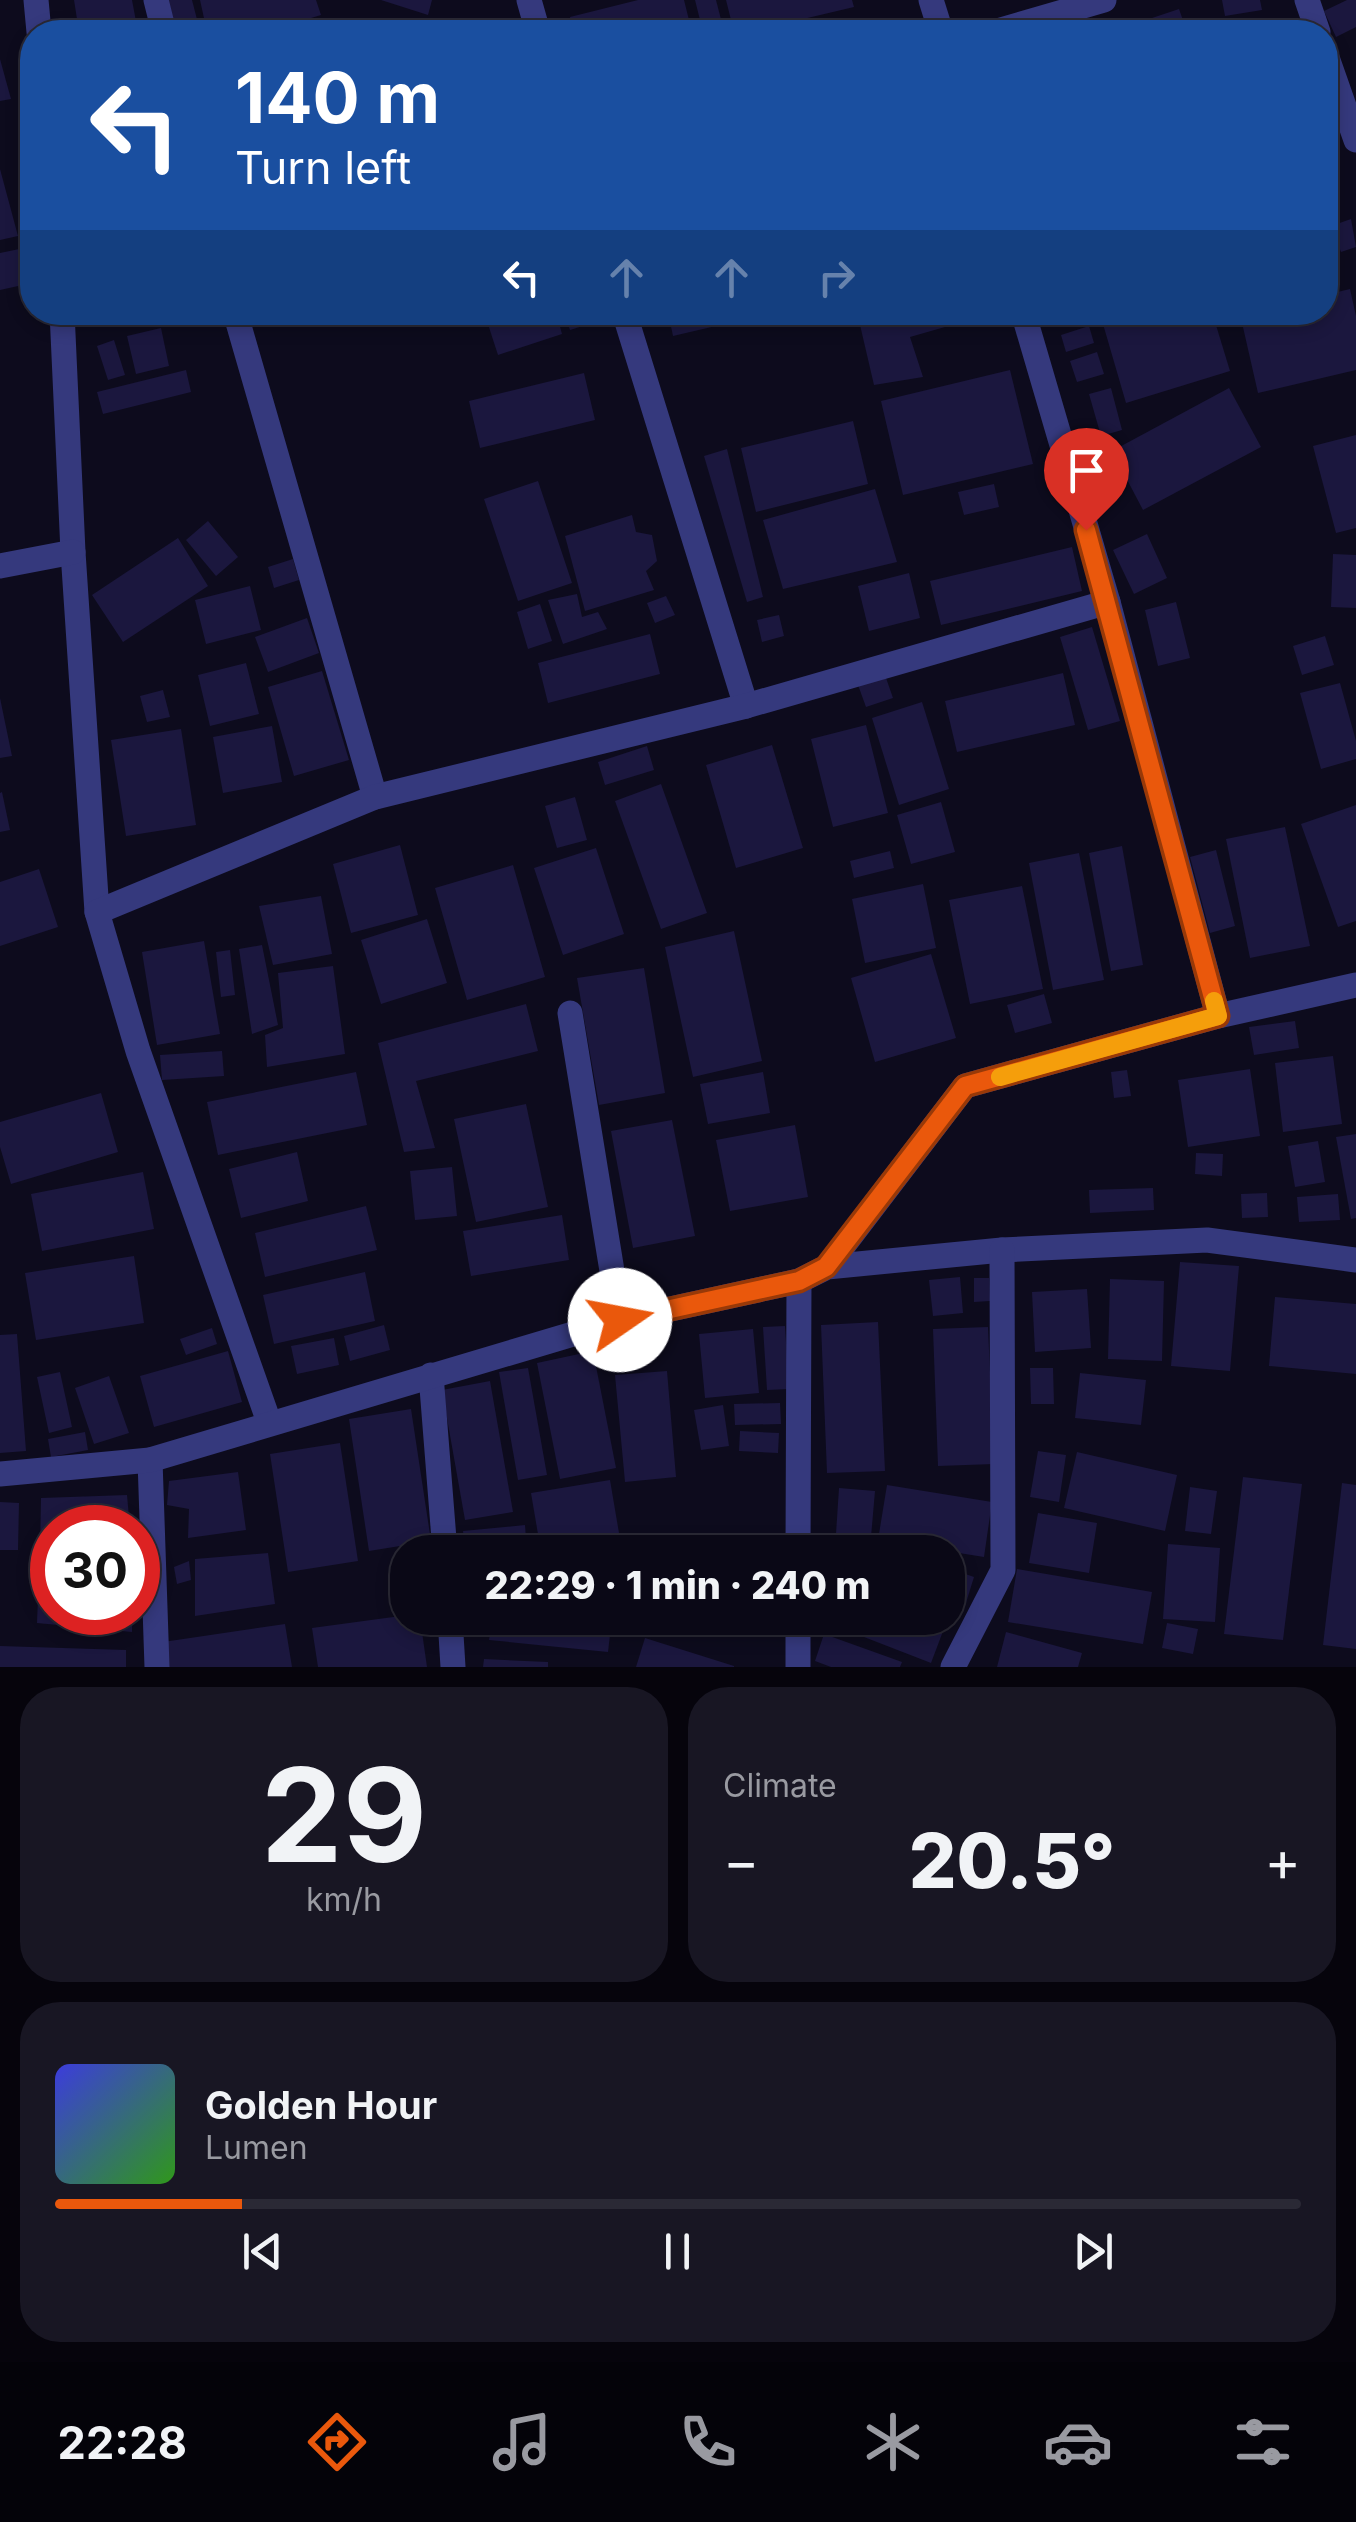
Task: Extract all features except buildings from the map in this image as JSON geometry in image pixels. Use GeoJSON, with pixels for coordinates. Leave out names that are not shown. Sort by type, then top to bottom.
{"type":"FeatureCollection","features":[{"type":"Feature","properties":{"kind":"street"},"geometry":{"type":"LineString","coordinates":[[1035,20],[1104,0]]}},
{"type":"Feature","properties":{"kind":"street"},"geometry":{"type":"LineString","coordinates":[[1338,89],[1356,140]]}},
{"type":"Feature","properties":{"kind":"street"},"geometry":{"type":"LineString","coordinates":[[63,325],[97,912],[138,1052],[269,1422]]}},
{"type":"Feature","properties":{"kind":"street"},"geometry":{"type":"LineString","coordinates":[[239,325],[374,797]]}},
{"type":"Feature","properties":{"kind":"street"},"geometry":{"type":"LineString","coordinates":[[628,325],[746,706]]}},
{"type":"Feature","properties":{"kind":"street"},"geometry":{"type":"LineString","coordinates":[[1027,325],[1108,602],[1218,1016]]}},
{"type":"Feature","properties":{"kind":"street"},"geometry":{"type":"LineString","coordinates":[[0,566],[73,552]]}},
{"type":"Feature","properties":{"kind":"street"},"geometry":{"type":"LineString","coordinates":[[97,912],[374,797],[746,706],[1108,602]]}},
{"type":"Feature","properties":{"kind":"street"},"geometry":{"type":"LineString","coordinates":[[826,1267],[965,1086],[1218,1016],[1356,985]]}},
{"type":"Feature","properties":{"kind":"street"},"geometry":{"type":"LineString","coordinates":[[570,1012],[620,1320]]}},
{"type":"Feature","properties":{"kind":"street"},"geometry":{"type":"LineString","coordinates":[[0,1474],[150,1460],[620,1320],[799,1281],[826,1267],[1002,1250],[1207,1240],[1356,1260]]}},
{"type":"Feature","properties":{"kind":"street"},"geometry":{"type":"LineString","coordinates":[[953,1667],[1003,1570],[1002,1250]]}},
{"type":"Feature","properties":{"kind":"street"},"geometry":{"type":"LineString","coordinates":[[798,1535],[799,1281]]}},
{"type":"Feature","properties":{"kind":"street"},"geometry":{"type":"LineString","coordinates":[[431,1375],[443,1535]]}},
{"type":"Feature","properties":{"kind":"street"},"geometry":{"type":"LineString","coordinates":[[150,1460],[157,1667]]}},
{"type":"Feature","properties":{"kind":"street"},"geometry":{"type":"LineString","coordinates":[[451,1635],[453,1667]]}},
{"type":"Feature","properties":{"kind":"street"},"geometry":{"type":"LineString","coordinates":[[798,1635],[798,1667]]}},
{"type":"Feature","properties":{"kind":"slow traffic"},"geometry":{"type":"LineString","coordinates":[[1000,1077],[1218,1016],[1214,1001]]}},
{"type":"Feature","properties":{"kind":"route"},"geometry":{"type":"LineString","coordinates":[[620,1320],[799,1281],[826,1267],[965,1086],[1218,1016],[1086,530]]}}]}
